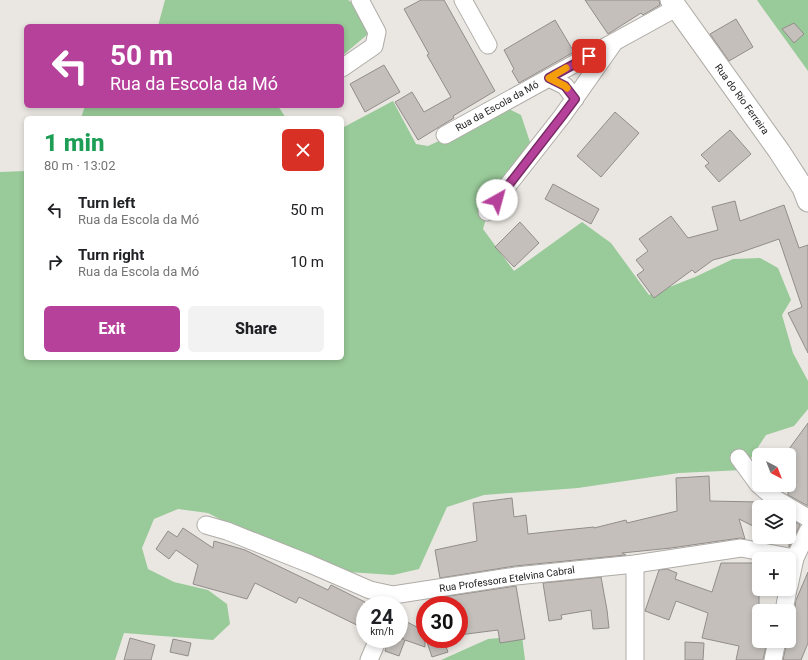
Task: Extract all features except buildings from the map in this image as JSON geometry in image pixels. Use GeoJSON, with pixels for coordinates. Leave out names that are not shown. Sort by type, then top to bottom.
{"type":"FeatureCollection","features":[{"type":"Feature","properties":{"kind":"street"},"geometry":{"type":"LineString","coordinates":[[344,67],[374,46],[378,32],[360,0]]}},
{"type":"Feature","properties":{"kind":"street"},"geometry":{"type":"LineString","coordinates":[[463,0],[488,45]]}},
{"type":"Feature","properties":{"kind":"street","name":"Rua da Escola da Mó"},"geometry":{"type":"LineString","coordinates":[[445,135],[615,41],[673,4]]}},
{"type":"Feature","properties":{"kind":"street","name":"Rua do Rio Ferreira"},"geometry":{"type":"LineString","coordinates":[[673,4],[779,151],[803,188],[808,201]]}},
{"type":"Feature","properties":{"kind":"street","name":"Rua da Escola da Mó"},"geometry":{"type":"LineString","coordinates":[[487,212],[575,99],[615,41]]}},
{"type":"Feature","properties":{"kind":"street","name":"Rua da Escola da Mó"},"geometry":{"type":"LineString","coordinates":[[549,78],[565,86],[575,99]]}},
{"type":"Feature","properties":{"kind":"street"},"geometry":{"type":"LineString","coordinates":[[739,458],[758,484],[774,498],[808,518]]}},
{"type":"Feature","properties":{"kind":"street","name":"Rua Professora Etelvina Cabral"},"geometry":{"type":"LineString","coordinates":[[206,524],[303,561],[370,590],[394,596]]}},
{"type":"Feature","properties":{"kind":"street"},"geometry":{"type":"LineString","coordinates":[[796,556],[808,531]]}},
{"type":"Feature","properties":{"kind":"street","name":"Rua Professora Etelvina Cabral"},"geometry":{"type":"LineString","coordinates":[[408,598],[516,576],[635,564],[741,548],[763,552]]}},
{"type":"Feature","properties":{"kind":"street"},"geometry":{"type":"LineString","coordinates":[[635,564],[635,660]]}},
{"type":"Feature","properties":{"kind":"street"},"geometry":{"type":"LineString","coordinates":[[369,660],[374,648]]}},
{"type":"Feature","properties":{"kind":"street"},"geometry":{"type":"LineString","coordinates":[[773,660],[776,648]]}},
{"type":"Feature","properties":{"kind":"green space"},"geometry":{"type":"Polygon","coordinates":[[[165,0],[348,0],[365,12],[368,34],[344,54],[344,24],[159,24],[165,0]]]}},
{"type":"Feature","properties":{"kind":"green space"},"geometry":{"type":"Polygon","coordinates":[[[757,0],[808,0],[808,71],[759,3],[757,0]]]}},
{"type":"Feature","properties":{"kind":"green space"},"geometry":{"type":"Polygon","coordinates":[[[393,101],[416,144],[428,146],[509,109],[521,115],[530,142],[494,191],[483,229],[514,271],[582,222],[611,243],[649,295],[695,277],[733,259],[760,258],[778,268],[791,300],[782,315],[793,353],[808,381],[808,409],[794,426],[766,435],[757,448],[752,448],[752,456],[743,470],[679,473],[578,488],[484,495],[447,507],[419,569],[393,575],[348,572],[272,546],[208,513],[178,509],[154,519],[142,548],[148,569],[174,582],[208,590],[227,604],[230,624],[213,640],[124,633],[115,660],[0,660],[0,172],[24,171],[24,360],[344,360],[344,127],[393,101]]]}},
{"type":"Feature","properties":{"kind":"green space"},"geometry":{"type":"Polygon","coordinates":[[[84,108],[279,108],[285,116],[82,116],[84,108]]]}},
{"type":"Feature","properties":{"kind":"green space"},"geometry":{"type":"Polygon","coordinates":[[[522,636],[525,660],[441,660],[468,648],[488,639],[522,636]]]}},
{"type":"Feature","properties":{"kind":"slow traffic"},"geometry":{"type":"LineString","coordinates":[[566,68],[549,78],[567,88]]}},
{"type":"Feature","properties":{"kind":"route"},"geometry":{"type":"LineString","coordinates":[[497,200],[575,99],[565,86],[549,78],[589,56]]}}]}
